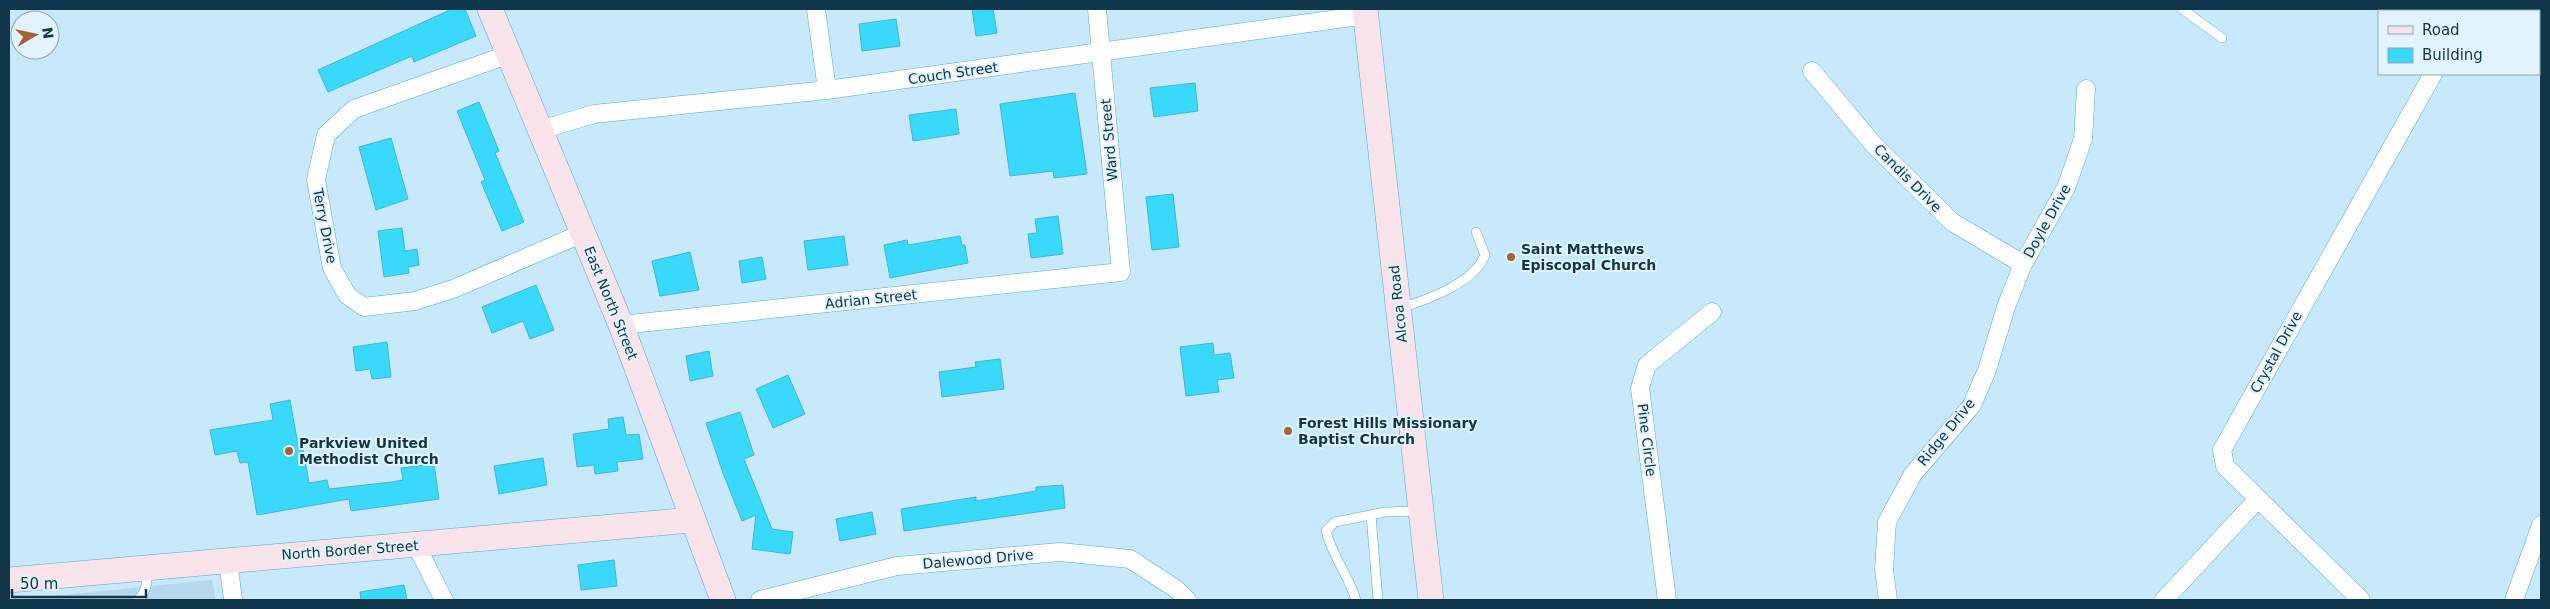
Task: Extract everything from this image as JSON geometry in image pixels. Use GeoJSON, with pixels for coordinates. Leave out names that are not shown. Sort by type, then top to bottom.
{"type":"FeatureCollection","features":[{"type":"Feature","properties":{"kind":"street","name":"East North Street"},"geometry":{"type":"LineString","coordinates":[[490,9],[621,326],[723,600]]}},
{"type":"Feature","properties":{"kind":"street"},"geometry":{"type":"LineString","coordinates":[[816,9],[827,90]]}},
{"type":"Feature","properties":{"kind":"street","name":"Ward Street"},"geometry":{"type":"LineString","coordinates":[[1097,9],[1121,272]]}},
{"type":"Feature","properties":{"kind":"street","name":"Couch Street"},"geometry":{"type":"LineString","coordinates":[[540,130],[594,114],[827,90],[1366,12]]}},
{"type":"Feature","properties":{"kind":"street","name":"Alcoa Road"},"geometry":{"type":"LineString","coordinates":[[1366,12],[1431,600]]}},
{"type":"Feature","properties":{"kind":"street","name":"Terry Drive"},"geometry":{"type":"LineString","coordinates":[[510,54],[354,109],[326,136],[316,180],[332,268],[347,295],[364,307],[415,301],[453,290],[583,233]]}},
{"type":"Feature","properties":{"kind":"street","name":"Candis Drive"},"geometry":{"type":"LineString","coordinates":[[1812,71],[1874,144],[1952,222],[2023,264]]}},
{"type":"Feature","properties":{"kind":"street","name":"Crystal Drive"},"geometry":{"type":"LineString","coordinates":[[2361,600],[2225,466],[2222,450],[2432,75]]}},
{"type":"Feature","properties":{"kind":"street","name":"Doyle Drive"},"geometry":{"type":"LineString","coordinates":[[2023,264],[2066,188],[2083,139],[2086,89]]}},
{"type":"Feature","properties":{"kind":"street","name":"Ridge Drive"},"geometry":{"type":"LineString","coordinates":[[1888,600],[1884,570],[1887,522],[1913,474],[1972,405],[2023,264]]}},
{"type":"Feature","properties":{"kind":"street","name":"Adrian Street"},"geometry":{"type":"LineString","coordinates":[[621,326],[1121,272]]}},
{"type":"Feature","properties":{"kind":"street","name":"Pine Circle"},"geometry":{"type":"LineString","coordinates":[[1667,600],[1640,388],[1647,365],[1712,312]]}},
{"type":"Feature","properties":{"kind":"street"},"geometry":{"type":"LineString","coordinates":[[2164,600],[2258,499]]}},
{"type":"Feature","properties":{"kind":"street","name":"North Border Street"},"geometry":{"type":"LineString","coordinates":[[9,580],[692,520]]}},
{"type":"Feature","properties":{"kind":"street"},"geometry":{"type":"LineString","coordinates":[[2514,600],[2541,524]]}},
{"type":"Feature","properties":{"kind":"street"},"geometry":{"type":"LineString","coordinates":[[416,545],[444,600]]}},
{"type":"Feature","properties":{"kind":"street","name":"Dalewood Drive"},"geometry":{"type":"LineString","coordinates":[[760,600],[897,566],[1060,552],[1130,559],[1176,589],[1187,600]]}},
{"type":"Feature","properties":{"kind":"street"},"geometry":{"type":"LineString","coordinates":[[228,560],[234,600]]}},
{"type":"Feature","properties":{"kind":"lane"},"geometry":{"type":"LineString","coordinates":[[2182,9],[2222,38]]}},
{"type":"Feature","properties":{"kind":"lane"},"geometry":{"type":"LineString","coordinates":[[1399,309],[1425,300],[1459,282],[1480,266],[1485,254],[1476,232]]}},
{"type":"Feature","properties":{"kind":"lane"},"geometry":{"type":"LineString","coordinates":[[1356,600],[1345,571],[1329,542],[1326,531],[1335,522],[1371,514],[1393,511],[1421,511]]}},
{"type":"Feature","properties":{"kind":"lane"},"geometry":{"type":"LineString","coordinates":[[1371,514],[1378,600]]}},
{"type":"Feature","properties":{"kind":"lane"},"geometry":{"type":"LineString","coordinates":[[137,600],[141,598],[146,587],[148,567]]}},
{"type":"Feature","properties":{"kind":"shaded area"},"geometry":{"type":"Polygon","coordinates":[[[212,580],[216,600],[12,600],[212,580]]]}},
{"type":"Feature","properties":{"kind":"building"},"geometry":{"type":"Polygon","coordinates":[[[452,9],[465,9],[476,36],[414,62],[412,56],[328,92],[318,70],[452,9]]]}},
{"type":"Feature","properties":{"kind":"building"},"geometry":{"type":"Polygon","coordinates":[[[972,9],[993,9],[997,33],[976,36],[972,9]]]}},
{"type":"Feature","properties":{"kind":"building"},"geometry":{"type":"Polygon","coordinates":[[[896,19],[900,46],[862,51],[859,24],[896,19]]]}},
{"type":"Feature","properties":{"kind":"building"},"geometry":{"type":"Polygon","coordinates":[[[1195,83],[1198,111],[1154,117],[1150,88],[1195,83]]]}},
{"type":"Feature","properties":{"kind":"building"},"geometry":{"type":"Polygon","coordinates":[[[1075,93],[1087,174],[1054,178],[1053,171],[1010,176],[1000,104],[1075,93]]]}},
{"type":"Feature","properties":{"kind":"building"},"geometry":{"type":"Polygon","coordinates":[[[479,102],[499,151],[495,153],[524,222],[502,231],[481,182],[485,180],[457,111],[479,102]]]}},
{"type":"Feature","properties":{"kind":"building"},"geometry":{"type":"Polygon","coordinates":[[[956,109],[959,134],[913,141],[909,115],[956,109]]]}},
{"type":"Feature","properties":{"kind":"building"},"geometry":{"type":"Polygon","coordinates":[[[391,138],[408,199],[376,210],[359,147],[391,138]]]}},
{"type":"Feature","properties":{"kind":"building"},"geometry":{"type":"Polygon","coordinates":[[[1173,194],[1179,247],[1152,250],[1146,197],[1173,194]]]}},
{"type":"Feature","properties":{"kind":"building"},"geometry":{"type":"Polygon","coordinates":[[[1058,216],[1063,254],[1031,258],[1028,234],[1037,233],[1035,219],[1058,216]]]}},
{"type":"Feature","properties":{"kind":"building"},"geometry":{"type":"Polygon","coordinates":[[[402,228],[405,251],[417,249],[419,265],[408,267],[409,273],[384,277],[378,231],[402,228]]]}},
{"type":"Feature","properties":{"kind":"building"},"geometry":{"type":"Polygon","coordinates":[[[844,236],[848,265],[808,270],[804,241],[844,236]]]}},
{"type":"Feature","properties":{"kind":"building"},"geometry":{"type":"Polygon","coordinates":[[[960,236],[962,245],[965,245],[968,263],[890,278],[884,245],[907,240],[908,245],[960,236]]]}},
{"type":"Feature","properties":{"kind":"building"},"geometry":{"type":"Polygon","coordinates":[[[690,252],[699,290],[660,296],[652,261],[690,252]]]}},
{"type":"Feature","properties":{"kind":"building"},"geometry":{"type":"Polygon","coordinates":[[[762,257],[766,279],[742,283],[739,261],[762,257]]]}},
{"type":"Feature","properties":{"kind":"building"},"geometry":{"type":"Polygon","coordinates":[[[536,285],[554,330],[530,339],[523,321],[492,333],[482,307],[536,285]]]}},
{"type":"Feature","properties":{"kind":"building"},"geometry":{"type":"Polygon","coordinates":[[[387,342],[391,377],[372,379],[370,369],[356,371],[353,347],[387,342]]]}},
{"type":"Feature","properties":{"kind":"building"},"geometry":{"type":"Polygon","coordinates":[[[1213,343],[1214,355],[1230,353],[1234,378],[1217,380],[1219,392],[1186,396],[1180,347],[1213,343]]]}},
{"type":"Feature","properties":{"kind":"building"},"geometry":{"type":"Polygon","coordinates":[[[709,351],[713,376],[690,381],[686,356],[709,351]]]}},
{"type":"Feature","properties":{"kind":"building"},"geometry":{"type":"Polygon","coordinates":[[[1000,359],[1004,389],[942,397],[939,372],[976,367],[975,362],[1000,359]]]}},
{"type":"Feature","properties":{"kind":"building"},"geometry":{"type":"Polygon","coordinates":[[[788,375],[805,414],[773,428],[756,389],[788,375]]]}},
{"type":"Feature","properties":{"kind":"building"},"geometry":{"type":"Polygon","coordinates":[[[290,400],[297,439],[301,438],[309,483],[327,480],[329,489],[392,482],[403,480],[401,468],[434,464],[439,499],[351,511],[349,499],[257,515],[248,462],[240,463],[237,451],[215,455],[210,430],[273,420],[270,404],[290,400]]]}},
{"type":"Feature","properties":{"kind":"building"},"geometry":{"type":"Polygon","coordinates":[[[740,412],[754,455],[744,459],[772,529],[793,532],[790,554],[752,549],[756,515],[742,521],[723,473],[706,423],[740,412]]]}},
{"type":"Feature","properties":{"kind":"building"},"geometry":{"type":"Polygon","coordinates":[[[623,417],[626,435],[639,434],[643,459],[617,462],[618,471],[595,474],[594,465],[577,467],[573,434],[609,429],[608,419],[623,417]]]}},
{"type":"Feature","properties":{"kind":"building"},"geometry":{"type":"Polygon","coordinates":[[[543,458],[547,485],[499,494],[494,466],[543,458]]]}},
{"type":"Feature","properties":{"kind":"building"},"geometry":{"type":"Polygon","coordinates":[[[1063,485],[1065,508],[904,531],[901,509],[976,497],[976,501],[1036,491],[1036,487],[1063,485]]]}},
{"type":"Feature","properties":{"kind":"building"},"geometry":{"type":"Polygon","coordinates":[[[872,512],[876,534],[840,541],[836,519],[872,512]]]}},
{"type":"Feature","properties":{"kind":"building"},"geometry":{"type":"Polygon","coordinates":[[[614,560],[617,586],[581,590],[578,565],[614,560]]]}},
{"type":"Feature","properties":{"kind":"building"},"geometry":{"type":"Polygon","coordinates":[[[404,585],[407,600],[361,600],[360,592],[404,585]]]}},
{"type":"Feature","properties":{"kind":"place","name":"Saint Matthews Episcopal Church"},"geometry":{"type":"Point","coordinates":[1511,257]}},
{"type":"Feature","properties":{"kind":"place","name":"Forest Hills Missionary Baptist Church"},"geometry":{"type":"Point","coordinates":[1288,431]}},
{"type":"Feature","properties":{"kind":"place","name":"Parkview United Methodist Church"},"geometry":{"type":"Point","coordinates":[289,451]}}]}
